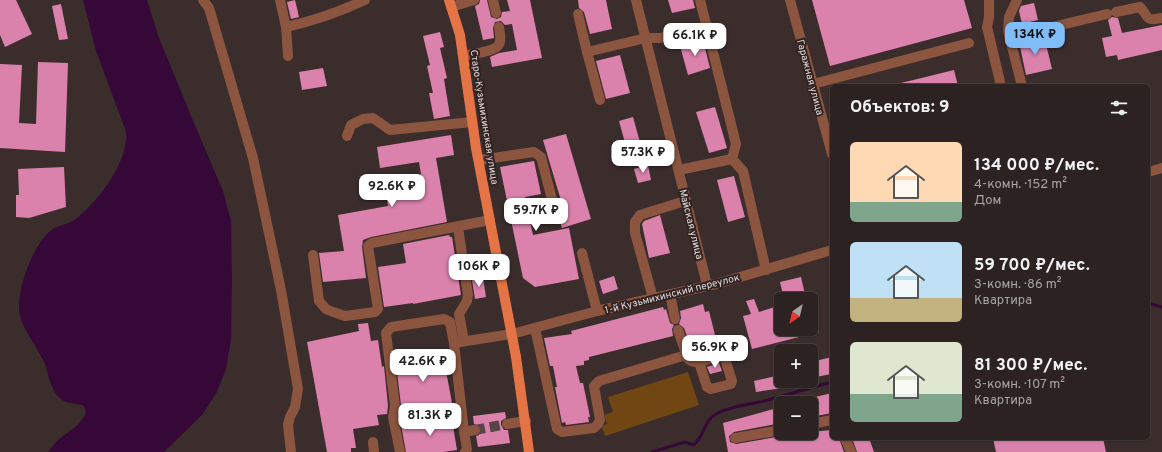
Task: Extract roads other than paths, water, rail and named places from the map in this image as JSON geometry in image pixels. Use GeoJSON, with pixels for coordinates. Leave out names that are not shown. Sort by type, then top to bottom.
{"type":"FeatureCollection","features":[{"type":"Feature","properties":{"kind":"main road","name":"Старо-Кузьмихинская улица"},"geometry":{"type":"LineString","coordinates":[[450,3],[460,35],[478,160],[512,334],[526,421],[529,452]]}},
{"type":"Feature","properties":{"kind":"street"},"geometry":{"type":"LineString","coordinates":[[203,0],[209,8],[253,158],[281,290],[298,390],[295,407],[290,417],[288,426],[291,452]]}},
{"type":"Feature","properties":{"kind":"street"},"geometry":{"type":"LineString","coordinates":[[280,0],[286,27],[288,56]]}},
{"type":"Feature","properties":{"kind":"street"},"geometry":{"type":"LineString","coordinates":[[286,27],[321,18],[365,0]]}},
{"type":"Feature","properties":{"kind":"street"},"geometry":{"type":"LineString","coordinates":[[450,3],[474,0]]}},
{"type":"Feature","properties":{"kind":"street"},"geometry":{"type":"LineString","coordinates":[[493,0],[496,14]]}},
{"type":"Feature","properties":{"kind":"street","name":"Майская улица"},"geometry":{"type":"LineString","coordinates":[[636,0],[707,285]]}},
{"type":"Feature","properties":{"kind":"street"},"geometry":{"type":"LineString","coordinates":[[700,0],[708,26],[736,144],[732,159]]}},
{"type":"Feature","properties":{"kind":"street","name":"Гаражная улица"},"geometry":{"type":"LineString","coordinates":[[790,0],[830,147]]}},
{"type":"Feature","properties":{"kind":"street"},"geometry":{"type":"LineString","coordinates":[[989,0],[989,18],[987,27],[1001,84]]}},
{"type":"Feature","properties":{"kind":"street"},"geometry":{"type":"LineString","coordinates":[[1018,0],[1009,17],[1010,37],[1022,84]]}},
{"type":"Feature","properties":{"kind":"street"},"geometry":{"type":"LineString","coordinates":[[1010,37],[1140,7],[1148,19],[1162,18]]}},
{"type":"Feature","properties":{"kind":"street"},"geometry":{"type":"LineString","coordinates":[[578,14],[600,100]]}},
{"type":"Feature","properties":{"kind":"street"},"geometry":{"type":"LineString","coordinates":[[587,52],[646,38],[660,38],[708,26]]}},
{"type":"Feature","properties":{"kind":"street"},"geometry":{"type":"LineString","coordinates":[[463,56],[492,49],[497,46],[500,42],[501,35],[499,27]]}},
{"type":"Feature","properties":{"kind":"street"},"geometry":{"type":"LineString","coordinates":[[813,84],[969,43]]}},
{"type":"Feature","properties":{"kind":"street"},"geometry":{"type":"LineString","coordinates":[[347,136],[351,125],[363,119],[373,118],[390,130],[472,122]]}},
{"type":"Feature","properties":{"kind":"street"},"geometry":{"type":"LineString","coordinates":[[478,160],[534,152],[541,157],[553,203]]}},
{"type":"Feature","properties":{"kind":"street"},"geometry":{"type":"LineString","coordinates":[[679,170],[732,159]]}},
{"type":"Feature","properties":{"kind":"street"},"geometry":{"type":"LineString","coordinates":[[732,159],[743,171],[766,270]]}},
{"type":"Feature","properties":{"kind":"street"},"geometry":{"type":"LineString","coordinates":[[1150,171],[1162,168]]}},
{"type":"Feature","properties":{"kind":"street"},"geometry":{"type":"LineString","coordinates":[[653,298],[635,233],[635,222],[640,215],[686,201]]}},
{"type":"Feature","properties":{"kind":"street"},"geometry":{"type":"LineString","coordinates":[[313,255],[319,302],[326,309],[345,316],[375,312],[378,309],[368,246],[372,243],[490,220]]}},
{"type":"Feature","properties":{"kind":"street"},"geometry":{"type":"LineString","coordinates":[[458,226],[468,295],[467,301],[459,314],[464,341]]}},
{"type":"Feature","properties":{"kind":"street","name":"1-й Кузьмихинский переулок"},"geometry":{"type":"LineString","coordinates":[[454,343],[512,334],[597,311],[766,270],[830,251]]}},
{"type":"Feature","properties":{"kind":"street"},"geometry":{"type":"LineString","coordinates":[[582,253],[597,311]]}},
{"type":"Feature","properties":{"kind":"street"},"geometry":{"type":"LineString","coordinates":[[670,294],[675,319]]}},
{"type":"Feature","properties":{"kind":"street"},"geometry":{"type":"LineString","coordinates":[[400,452],[394,417],[396,406],[386,333],[391,327],[444,319],[450,322],[454,343],[467,449],[465,452]]}},
{"type":"Feature","properties":{"kind":"street"},"geometry":{"type":"LineString","coordinates":[[535,328],[556,429],[562,432],[594,428],[598,424],[600,420],[594,386],[599,381],[686,355]]}},
{"type":"Feature","properties":{"kind":"street"},"geometry":{"type":"LineString","coordinates":[[678,330],[688,359],[691,362],[699,362]]}},
{"type":"Feature","properties":{"kind":"street"},"geometry":{"type":"LineString","coordinates":[[818,423],[830,420]]}},
{"type":"Feature","properties":{"kind":"street"},"geometry":{"type":"LineString","coordinates":[[507,424],[526,421]]}},
{"type":"Feature","properties":{"kind":"street"},"geometry":{"type":"LineString","coordinates":[[464,432],[475,430]]}},
{"type":"Feature","properties":{"kind":"street"},"geometry":{"type":"LineString","coordinates":[[735,438],[774,431]]}},
{"type":"Feature","properties":{"kind":"street"},"geometry":{"type":"LineString","coordinates":[[846,440],[851,452]]}},
{"type":"Feature","properties":{"kind":"street"},"geometry":{"type":"LineString","coordinates":[[373,442],[374,452]]}},
{"type":"Feature","properties":{"kind":"waterway"},"geometry":{"type":"LineString","coordinates":[[1150,304],[1162,307]]}},
{"type":"Feature","properties":{"kind":"waterway"},"geometry":{"type":"LineString","coordinates":[[652,452],[685,442],[693,445],[700,438],[712,417],[722,411],[830,383]]}},
{"type":"Feature","properties":{"kind":"tunnel"},"geometry":{"type":"LineString","coordinates":[[475,430],[507,424]]}}]}
